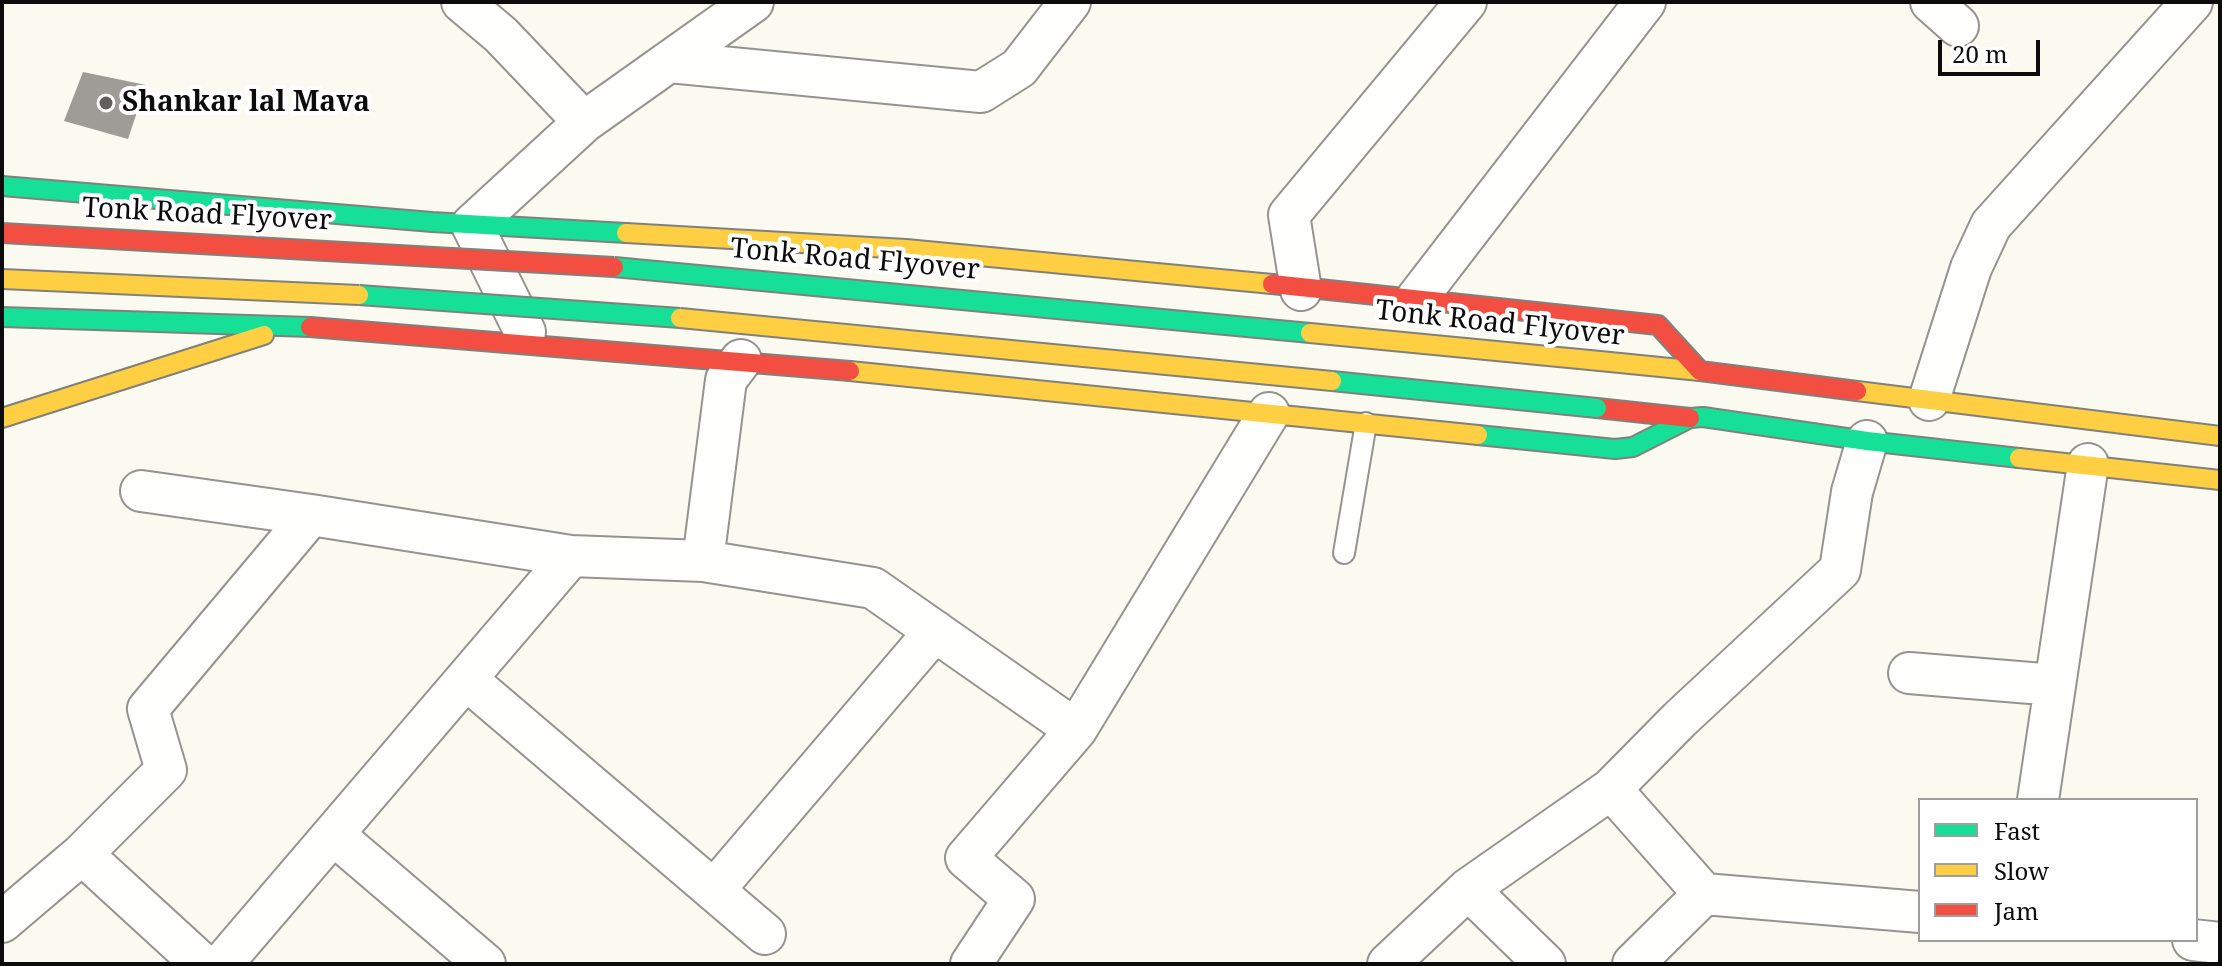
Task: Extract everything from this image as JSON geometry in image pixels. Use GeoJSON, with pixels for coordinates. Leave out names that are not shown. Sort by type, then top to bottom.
{"type":"FeatureCollection","features":[{"type":"Feature","properties":{"kind":"main road"},"geometry":{"type":"LineString","coordinates":[[2,186],[472,225],[906,249],[1301,290],[1417,298],[1658,325],[1700,371]]}},
{"type":"Feature","properties":{"kind":"main road","name":"Tonk Road Flyover"},"geometry":{"type":"LineString","coordinates":[[2,233],[356,250],[630,268],[1700,371],[2220,436]]}},
{"type":"Feature","properties":{"kind":"main road"},"geometry":{"type":"LineString","coordinates":[[2,279],[353,295],[626,313],[994,346],[1735,421],[1867,441],[2220,480]]}},
{"type":"Feature","properties":{"kind":"main road"},"geometry":{"type":"LineString","coordinates":[[2,317],[293,326],[741,360],[1615,449],[1648,442],[1690,418]]}},
{"type":"Feature","properties":{"kind":"main road"},"geometry":{"type":"LineString","coordinates":[[2,418],[293,326]]}},
{"type":"Feature","properties":{"kind":"street"},"geometry":{"type":"LineString","coordinates":[[462,2],[501,35],[584,122]]}},
{"type":"Feature","properties":{"kind":"street"},"geometry":{"type":"LineString","coordinates":[[531,343],[472,225],[584,122],[753,2]]}},
{"type":"Feature","properties":{"kind":"street"},"geometry":{"type":"LineString","coordinates":[[669,62],[981,92],[1019,68],[1070,2]]}},
{"type":"Feature","properties":{"kind":"street"},"geometry":{"type":"LineString","coordinates":[[1301,290],[1289,215],[1466,2]]}},
{"type":"Feature","properties":{"kind":"street"},"geometry":{"type":"LineString","coordinates":[[1417,298],[1645,2]]}},
{"type":"Feature","properties":{"kind":"street"},"geometry":{"type":"LineString","coordinates":[[1929,400],[1971,268],[1991,225],[2192,2]]}},
{"type":"Feature","properties":{"kind":"street"},"geometry":{"type":"LineString","coordinates":[[703,561],[726,380],[741,360]]}},
{"type":"Feature","properties":{"kind":"street"},"geometry":{"type":"LineString","coordinates":[[971,964],[1014,899],[966,858],[1076,730],[1269,413]]}},
{"type":"Feature","properties":{"kind":"street"},"geometry":{"type":"LineString","coordinates":[[1388,964],[1468,889],[1611,789],[1679,720],[1840,570],[1852,492],[1867,441]]}},
{"type":"Feature","properties":{"kind":"street"},"geometry":{"type":"LineString","coordinates":[[2038,798],[2088,464]]}},
{"type":"Feature","properties":{"kind":"street"},"geometry":{"type":"LineString","coordinates":[[141,491],[571,556],[703,561],[873,588],[1076,730]]}},
{"type":"Feature","properties":{"kind":"street"},"geometry":{"type":"LineString","coordinates":[[2,922],[82,854],[166,770],[148,709],[311,515]]}},
{"type":"Feature","properties":{"kind":"street"},"geometry":{"type":"LineString","coordinates":[[222,964],[571,556]]}},
{"type":"Feature","properties":{"kind":"street"},"geometry":{"type":"LineString","coordinates":[[714,890],[935,631]]}},
{"type":"Feature","properties":{"kind":"street"},"geometry":{"type":"LineString","coordinates":[[1909,673],[2055,685]]}},
{"type":"Feature","properties":{"kind":"street"},"geometry":{"type":"LineString","coordinates":[[466,679],[765,934]]}},
{"type":"Feature","properties":{"kind":"street"},"geometry":{"type":"LineString","coordinates":[[1611,789],[1704,894],[1918,912]]}},
{"type":"Feature","properties":{"kind":"street"},"geometry":{"type":"LineString","coordinates":[[334,835],[485,964]]}},
{"type":"Feature","properties":{"kind":"street"},"geometry":{"type":"LineString","coordinates":[[82,854],[202,964]]}},
{"type":"Feature","properties":{"kind":"street"},"geometry":{"type":"LineString","coordinates":[[1468,889],[1545,964]]}},
{"type":"Feature","properties":{"kind":"street"},"geometry":{"type":"LineString","coordinates":[[1633,964],[1704,894]]}},
{"type":"Feature","properties":{"kind":"street"},"geometry":{"type":"LineString","coordinates":[[2198,941],[2220,943]]}},
{"type":"Feature","properties":{"kind":"street"},"geometry":{"type":"LineString","coordinates":[[2210,964],[2220,951]]}},
{"type":"Feature","properties":{"kind":"lane"},"geometry":{"type":"LineString","coordinates":[[1344,553],[1366,423]]}},
{"type":"Feature","properties":{"kind":"building","name":"Shankar lal Mava"},"geometry":{"type":"Polygon","coordinates":[[[83,72],[146,85],[128,139],[64,121],[83,72]]]}},
{"type":"Feature","properties":{"kind":"traffic: fast"},"geometry":{"type":"LineString","coordinates":[[2,186],[432,222],[626,233]]}},
{"type":"Feature","properties":{"kind":"traffic: fast"},"geometry":{"type":"LineString","coordinates":[[614,267],[1310,333]]}},
{"type":"Feature","properties":{"kind":"traffic: fast"},"geometry":{"type":"LineString","coordinates":[[359,295],[680,318]]}},
{"type":"Feature","properties":{"kind":"traffic: fast"},"geometry":{"type":"LineString","coordinates":[[2,317],[310,327]]}},
{"type":"Feature","properties":{"kind":"traffic: fast"},"geometry":{"type":"LineString","coordinates":[[1332,381],[1597,408]]}},
{"type":"Feature","properties":{"kind":"traffic: fast"},"geometry":{"type":"LineString","coordinates":[[1478,435],[1615,449],[1633,447],[1690,418],[1703,417],[1867,441],[2019,458]]}},
{"type":"Feature","properties":{"kind":"traffic: slow"},"geometry":{"type":"LineString","coordinates":[[626,233],[906,249],[1272,284]]}},
{"type":"Feature","properties":{"kind":"traffic: slow"},"geometry":{"type":"LineString","coordinates":[[2,279],[359,295]]}},
{"type":"Feature","properties":{"kind":"traffic: slow"},"geometry":{"type":"LineString","coordinates":[[680,318],[1332,381]]}},
{"type":"Feature","properties":{"kind":"traffic: slow"},"geometry":{"type":"LineString","coordinates":[[1310,333],[1600,361]]}},
{"type":"Feature","properties":{"kind":"traffic: slow"},"geometry":{"type":"LineString","coordinates":[[2,418],[264,335]]}},
{"type":"Feature","properties":{"kind":"traffic: slow"},"geometry":{"type":"LineString","coordinates":[[1600,361],[1700,371]]}},
{"type":"Feature","properties":{"kind":"traffic: slow"},"geometry":{"type":"LineString","coordinates":[[850,371],[1478,435]]}},
{"type":"Feature","properties":{"kind":"traffic: slow"},"geometry":{"type":"LineString","coordinates":[[1857,391],[2220,436]]}},
{"type":"Feature","properties":{"kind":"traffic: slow"},"geometry":{"type":"LineString","coordinates":[[2019,458],[2220,480]]}},
{"type":"Feature","properties":{"kind":"traffic: jam"},"geometry":{"type":"LineString","coordinates":[[2,233],[614,267]]}},
{"type":"Feature","properties":{"kind":"traffic: jam"},"geometry":{"type":"LineString","coordinates":[[1272,284],[1658,325],[1700,371],[1857,391]]}},
{"type":"Feature","properties":{"kind":"traffic: jam"},"geometry":{"type":"LineString","coordinates":[[310,327],[850,371]]}},
{"type":"Feature","properties":{"kind":"traffic: jam"},"geometry":{"type":"LineString","coordinates":[[1597,408],[1690,418]]}},
{"type":"Feature","properties":{"kind":"place","name":"Shankar lal Mava"},"geometry":{"type":"Point","coordinates":[106,103]}}]}
